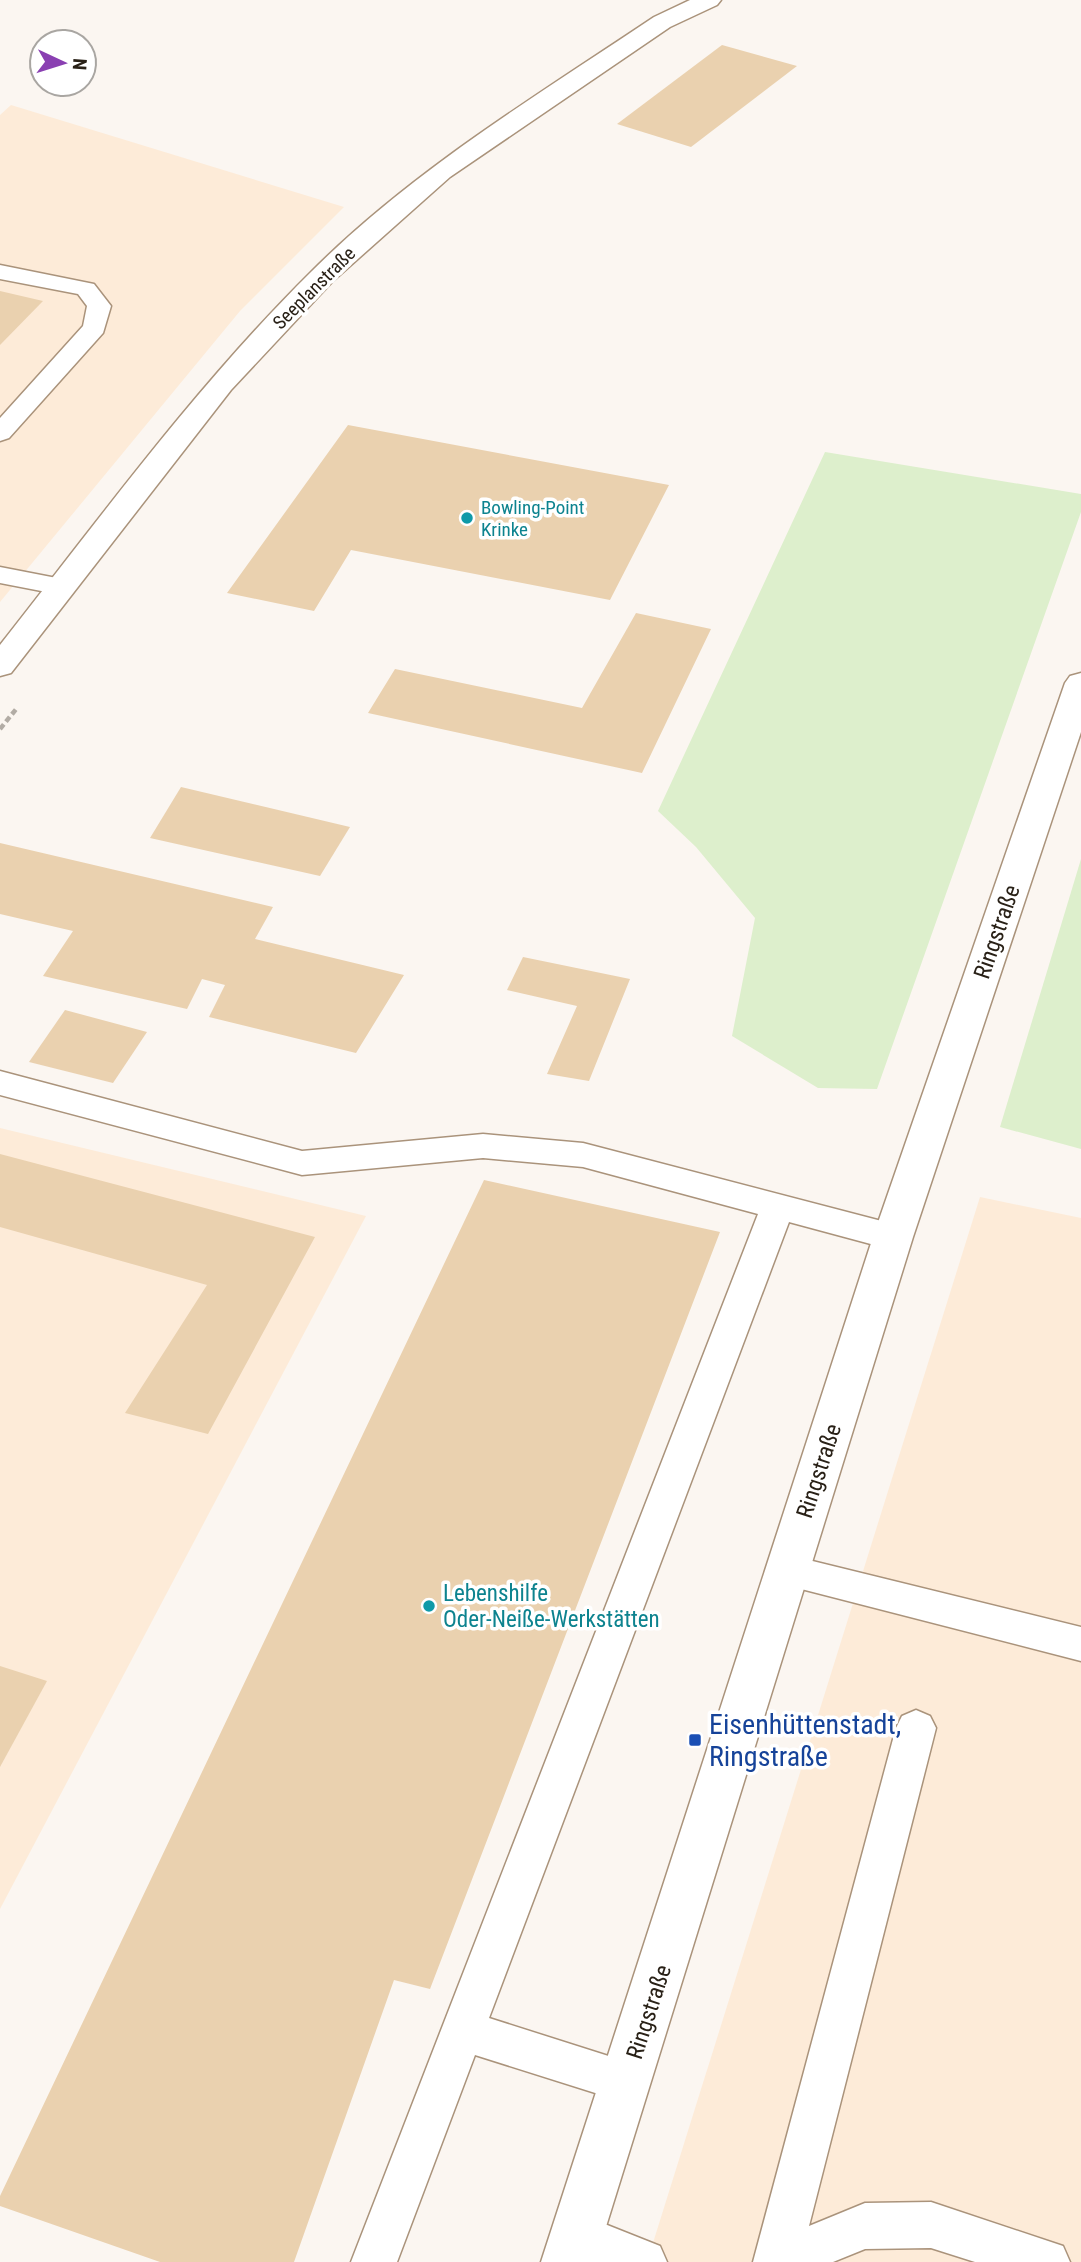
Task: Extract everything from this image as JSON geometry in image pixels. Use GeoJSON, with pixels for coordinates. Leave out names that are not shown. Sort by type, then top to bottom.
{"type":"FeatureCollection","features":[{"type":"Feature","properties":{"kind":"street","name":"Seeplanstraße"},"geometry":{"type":"LineString","coordinates":[[0,666],[221,384],[322,276],[441,172],[662,22],[709,0]]}},
{"type":"Feature","properties":{"kind":"street","name":"Ringstraße"},"geometry":{"type":"LineString","coordinates":[[572,2249],[893,1237],[1081,683]]}},
{"type":"Feature","properties":{"kind":"lane"},"geometry":{"type":"LineString","coordinates":[[0,272],[86,289],[99,306],[94,328],[0,433]]}},
{"type":"Feature","properties":{"kind":"lane"},"geometry":{"type":"LineString","coordinates":[[0,575],[62,587]]}},
{"type":"Feature","properties":{"kind":"lane"},"geometry":{"type":"LineString","coordinates":[[0,1083],[302,1163],[483,1146],[583,1156],[893,1237]]}},
{"type":"Feature","properties":{"kind":"lane"},"geometry":{"type":"LineString","coordinates":[[374,2262],[777,1208]]}},
{"type":"Feature","properties":{"kind":"lane"},"geometry":{"type":"LineString","coordinates":[[788,1571],[1081,1644]]}},
{"type":"Feature","properties":{"kind":"lane"},"geometry":{"type":"LineString","coordinates":[[916,1728],[776,2262],[865,2226],[931,2225],[1047,2262]]}},
{"type":"Feature","properties":{"kind":"lane"},"geometry":{"type":"LineString","coordinates":[[463,2031],[627,2082]]}},
{"type":"Feature","properties":{"kind":"lane"},"geometry":{"type":"LineString","coordinates":[[572,2249],[644,2262]]}},
{"type":"Feature","properties":{"kind":"path"},"geometry":{"type":"LineString","coordinates":[[0,729],[17,707]]}},
{"type":"Feature","properties":{"kind":"shaded area"},"geometry":{"type":"Polygon","coordinates":[[[11,105],[344,207],[240,311],[0,602],[0,115],[11,105]]]}},
{"type":"Feature","properties":{"kind":"shaded area"},"geometry":{"type":"Polygon","coordinates":[[[0,1128],[366,1216],[0,1909],[0,1128]]]}},
{"type":"Feature","properties":{"kind":"shaded area"},"geometry":{"type":"Polygon","coordinates":[[[980,1197],[1081,1218],[1081,2262],[647,2262],[980,1197]]]}},
{"type":"Feature","properties":{"kind":"green space"},"geometry":{"type":"Polygon","coordinates":[[[825,452],[1081,494],[1081,512],[877,1089],[818,1088],[732,1036],[755,918],[696,847],[658,811],[825,452]]]}},
{"type":"Feature","properties":{"kind":"green space"},"geometry":{"type":"Polygon","coordinates":[[[1081,859],[1081,1149],[1000,1127],[1081,859]]]}},
{"type":"Feature","properties":{"kind":"building"},"geometry":{"type":"Polygon","coordinates":[[[722,45],[797,66],[691,147],[617,124],[722,45]]]}},
{"type":"Feature","properties":{"kind":"building"},"geometry":{"type":"Polygon","coordinates":[[[0,291],[43,301],[0,345],[0,291]]]}},
{"type":"Feature","properties":{"kind":"building","name":"Bowling-Point Krinke"},"geometry":{"type":"Polygon","coordinates":[[[348,425],[669,485],[610,600],[351,550],[314,611],[227,593],[348,425]]]}},
{"type":"Feature","properties":{"kind":"building"},"geometry":{"type":"Polygon","coordinates":[[[636,613],[711,629],[642,773],[368,713],[395,669],[582,708],[636,613]]]}},
{"type":"Feature","properties":{"kind":"building"},"geometry":{"type":"Polygon","coordinates":[[[181,787],[350,827],[320,876],[150,838],[181,787]]]}},
{"type":"Feature","properties":{"kind":"building"},"geometry":{"type":"Polygon","coordinates":[[[0,843],[273,907],[255,939],[404,975],[356,1053],[209,1017],[225,985],[202,979],[187,1009],[43,976],[73,931],[0,914],[0,843]]]}},
{"type":"Feature","properties":{"kind":"building"},"geometry":{"type":"Polygon","coordinates":[[[523,957],[630,979],[589,1081],[547,1074],[577,1006],[507,990],[523,957]]]}},
{"type":"Feature","properties":{"kind":"building"},"geometry":{"type":"Polygon","coordinates":[[[65,1010],[147,1032],[113,1083],[29,1062],[65,1010]]]}},
{"type":"Feature","properties":{"kind":"building"},"geometry":{"type":"Polygon","coordinates":[[[0,1154],[315,1237],[208,1434],[125,1413],[207,1285],[0,1227],[0,1154]]]}},
{"type":"Feature","properties":{"kind":"building","name":"Lebenshilfe Oder-Neiße-Werkstätten"},"geometry":{"type":"Polygon","coordinates":[[[484,1180],[720,1232],[430,1989],[394,1980],[294,2262],[160,2262],[0,2206],[0,2196],[484,1180]]]}},
{"type":"Feature","properties":{"kind":"building"},"geometry":{"type":"Polygon","coordinates":[[[0,1666],[47,1681],[0,1767],[0,1666]]]}},
{"type":"Feature","properties":{"kind":"place","name":"Bowling-Point Krinke"},"geometry":{"type":"Point","coordinates":[467,518]}},
{"type":"Feature","properties":{"kind":"place","name":"Lebenshilfe Oder-Neiße-Werkstätten"},"geometry":{"type":"Point","coordinates":[429,1606]}},
{"type":"Feature","properties":{"kind":"place","name":"Eisenhüttenstadt, Ringstraße"},"geometry":{"type":"Point","coordinates":[695,1740]}}]}
